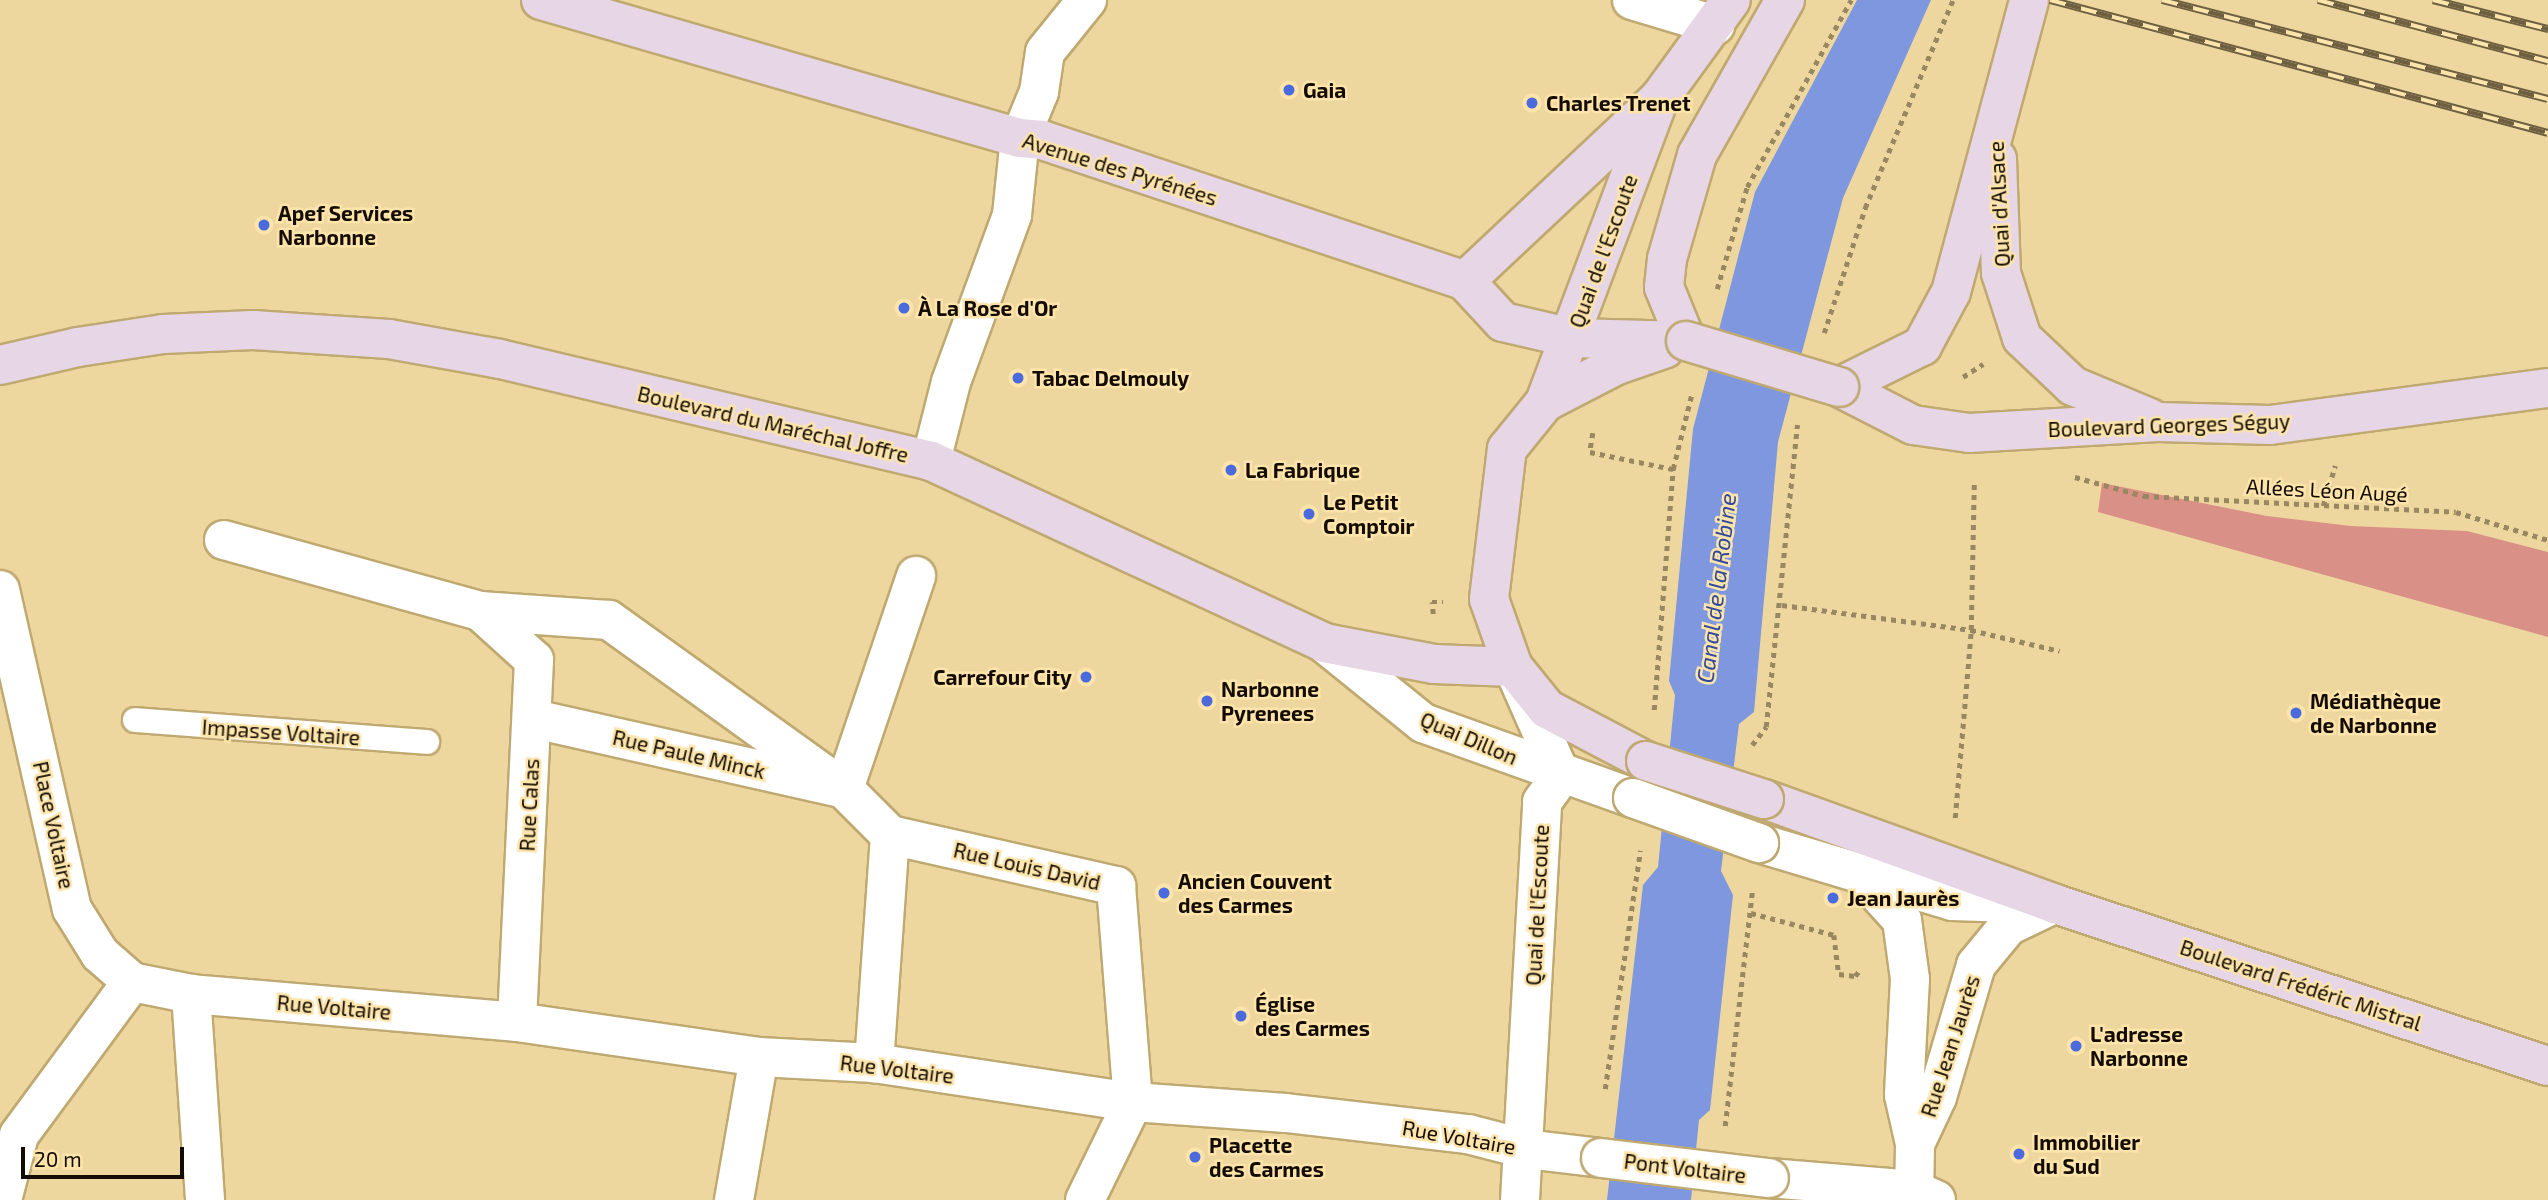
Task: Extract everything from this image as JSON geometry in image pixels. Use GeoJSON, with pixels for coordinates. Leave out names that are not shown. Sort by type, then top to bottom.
{"type":"FeatureCollection","features":[{"type":"Feature","properties":{"kind":"main road","name":"Avenue des Pyrénées"},"geometry":{"type":"LineString","coordinates":[[541,0],[1020,138],[1042,140],[1465,281],[1503,322],[1572,338],[1686,341],[1839,387]]}},
{"type":"Feature","properties":{"kind":"main road"},"geometry":{"type":"LineString","coordinates":[[1686,341],[1664,287],[1667,259],[1697,155],[1785,0]]}},
{"type":"Feature","properties":{"kind":"main road","name":"Quai d'Alsace"},"geometry":{"type":"LineString","coordinates":[[1839,387],[1922,346],[1951,292],[1995,114],[2029,0]]}},
{"type":"Feature","properties":{"kind":"main road","name":"Quai de l'Escoute"},"geometry":{"type":"LineString","coordinates":[[1465,281],[1659,99],[1723,13]]}},
{"type":"Feature","properties":{"kind":"main road","name":"Quai de l'Escoute"},"geometry":{"type":"LineString","coordinates":[[1513,667],[1489,599],[1507,449],[1545,402],[1572,338],[1659,99]]}},
{"type":"Feature","properties":{"kind":"main road","name":"Quai d'Alsace"},"geometry":{"type":"LineString","coordinates":[[1995,114],[2001,273],[2022,338],[2073,386],[2158,422]]}},
{"type":"Feature","properties":{"kind":"main road","name":"Boulevard du Maréchal Joffre"},"geometry":{"type":"LineString","coordinates":[[0,365],[78,346],[163,334],[253,330],[389,339],[500,359],[931,461],[1324,643],[1434,664],[1513,667]]}},
{"type":"Feature","properties":{"kind":"main road","name":"Quai de l'Escoute"},"geometry":{"type":"LineString","coordinates":[[1545,402],[1617,365],[1686,341]]}},
{"type":"Feature","properties":{"kind":"main road","name":"Boulevard Georges Séguy"},"geometry":{"type":"LineString","coordinates":[[1839,387],[1913,425],[1969,433],[2158,422],[2270,425],[2548,388]]}},
{"type":"Feature","properties":{"kind":"main road","name":"Boulevard Frédéric Mistral"},"geometry":{"type":"LineString","coordinates":[[1513,667],[1547,709],[1646,761],[1764,799],[2054,904],[2548,1066]]}},
{"type":"Feature","properties":{"kind":"street"},"geometry":{"type":"LineString","coordinates":[[931,461],[951,382],[1012,215],[1020,138],[1039,92],[1045,52],[1087,0]]}},
{"type":"Feature","properties":{"kind":"street"},"geometry":{"type":"LineString","coordinates":[[1632,0],[1723,13]]}},
{"type":"Feature","properties":{"kind":"street"},"geometry":{"type":"LineString","coordinates":[[224,540],[480,611],[609,620],[844,789],[890,835],[874,1063]]}},
{"type":"Feature","properties":{"kind":"street"},"geometry":{"type":"LineString","coordinates":[[844,789],[916,576]]}},
{"type":"Feature","properties":{"kind":"street","name":"Place Voltaire"},"geometry":{"type":"LineString","coordinates":[[0,590],[6,635],[72,909],[100,954],[131,982]]}},
{"type":"Feature","properties":{"kind":"street","name":"Rue Calas"},"geometry":{"type":"LineString","coordinates":[[480,611],[534,660],[534,719],[517,1022]]}},
{"type":"Feature","properties":{"kind":"street","name":"Quai Dillon"},"geometry":{"type":"LineString","coordinates":[[1324,643],[1423,723],[1560,776],[1633,798],[1759,843]]}},
{"type":"Feature","properties":{"kind":"street","name":"Quai de l'Escoute"},"geometry":{"type":"LineString","coordinates":[[1513,667],[1560,776],[1542,802],[1525,1149]]}},
{"type":"Feature","properties":{"kind":"street","name":"Rue Paule Minck"},"geometry":{"type":"LineString","coordinates":[[534,719],[844,789]]}},
{"type":"Feature","properties":{"kind":"street","name":"Rue Louis David"},"geometry":{"type":"LineString","coordinates":[[890,835],[1116,886],[1133,1102]]}},
{"type":"Feature","properties":{"kind":"street","name":"Boulevard Frédéric Mistral"},"geometry":{"type":"LineString","coordinates":[[1759,843],[1952,901],[2054,904]]}},
{"type":"Feature","properties":{"kind":"street","name":"Rue Jean Jaurès"},"geometry":{"type":"LineString","coordinates":[[1862,876],[1902,920],[1910,979],[1904,1095],[1915,1144],[1921,1197]]}},
{"type":"Feature","properties":{"kind":"street","name":"Rue Jean Jaurès"},"geometry":{"type":"LineString","coordinates":[[1915,1144],[1937,1097],[1976,965],[2008,926],[2054,904]]}},
{"type":"Feature","properties":{"kind":"street"},"geometry":{"type":"LineString","coordinates":[[2,1200],[10,1134],[52,1091],[131,982],[191,994],[205,1200]]}},
{"type":"Feature","properties":{"kind":"street","name":"Rue Voltaire"},"geometry":{"type":"LineString","coordinates":[[191,994],[517,1022],[759,1058],[874,1063],[1133,1102],[1455,1132],[1525,1149],[1601,1158]]}},
{"type":"Feature","properties":{"kind":"street"},"geometry":{"type":"LineString","coordinates":[[734,1200],[759,1058]]}},
{"type":"Feature","properties":{"kind":"street"},"geometry":{"type":"LineString","coordinates":[[1086,1200],[1133,1102]]}},
{"type":"Feature","properties":{"kind":"street"},"geometry":{"type":"LineString","coordinates":[[1520,1200],[1525,1149]]}},
{"type":"Feature","properties":{"kind":"street","name":"Pont Voltaire"},"geometry":{"type":"LineString","coordinates":[[1601,1158],[1921,1197]]}},
{"type":"Feature","properties":{"kind":"lane","name":"Impasse Voltaire"},"geometry":{"type":"LineString","coordinates":[[135,720],[427,742]]}},
{"type":"Feature","properties":{"kind":"path"},"geometry":{"type":"LineString","coordinates":[[1714,300],[1747,187],[1851,0]]}},
{"type":"Feature","properties":{"kind":"path"},"geometry":{"type":"LineString","coordinates":[[1819,347],[1865,208],[1953,0]]}},
{"type":"Feature","properties":{"kind":"path"},"geometry":{"type":"LineString","coordinates":[[1654,719],[1673,469],[1695,378]]}},
{"type":"Feature","properties":{"kind":"path"},"geometry":{"type":"LineString","coordinates":[[1751,752],[1752,738],[1766,727],[1782,605],[1798,410]]}},
{"type":"Feature","properties":{"kind":"path"},"geometry":{"type":"LineString","coordinates":[[1594,428],[1590,452],[1673,469]]}},
{"type":"Feature","properties":{"kind":"path"},"geometry":{"type":"LineString","coordinates":[[1952,866],[1971,630],[1975,457],[1969,433]]}},
{"type":"Feature","properties":{"kind":"path","name":"Allées Léon Augé"},"geometry":{"type":"LineString","coordinates":[[2102,483],[2144,496],[2456,512],[2548,540]]}},
{"type":"Feature","properties":{"kind":"path"},"geometry":{"type":"LineString","coordinates":[[1782,605],[1971,630],[2060,651]]}},
{"type":"Feature","properties":{"kind":"path"},"geometry":{"type":"LineString","coordinates":[[1605,1089],[1641,845]]}},
{"type":"Feature","properties":{"kind":"path"},"geometry":{"type":"LineString","coordinates":[[1724,1138],[1750,913],[1749,883]]}},
{"type":"Feature","properties":{"kind":"path"},"geometry":{"type":"LineString","coordinates":[[1750,913],[1834,935],[1839,974]]}},
{"type":"Feature","properties":{"kind":"shaded area"},"geometry":{"type":"Polygon","coordinates":[[[2102,483],[2267,516],[2351,526],[2467,531],[2548,552],[2548,637],[2098,512],[2102,483]]]}},
{"type":"Feature","properties":{"kind":"water","name":"Canal de la Robine"},"geometry":{"type":"Polygon","coordinates":[[[1857,0],[1931,0],[1843,198],[1778,442],[1754,712],[1739,724],[1721,871],[1733,895],[1710,1110],[1699,1120],[1691,1200],[1607,1200],[1643,885],[1658,867],[1675,695],[1669,681],[1693,429],[1755,192],[1857,0]]]}},
{"type":"Feature","properties":{"kind":"railway"},"geometry":{"type":"LineString","coordinates":[[2050,0],[2548,133]]}},
{"type":"Feature","properties":{"kind":"railway"},"geometry":{"type":"LineString","coordinates":[[2162,0],[2548,99]]}},
{"type":"Feature","properties":{"kind":"railway"},"geometry":{"type":"LineString","coordinates":[[2318,0],[2548,61]]}},
{"type":"Feature","properties":{"kind":"railway"},"geometry":{"type":"LineString","coordinates":[[2433,0],[2548,29]]}},
{"type":"Feature","properties":{"kind":"place","name":"Gaia"},"geometry":{"type":"Point","coordinates":[1289,90]}},
{"type":"Feature","properties":{"kind":"place","name":"Charles Trenet"},"geometry":{"type":"Point","coordinates":[1532,103]}},
{"type":"Feature","properties":{"kind":"place","name":"Apef Services Narbonne"},"geometry":{"type":"Point","coordinates":[264,225]}},
{"type":"Feature","properties":{"kind":"place","name":"À La Rose d'Or"},"geometry":{"type":"Point","coordinates":[904,308]}},
{"type":"Feature","properties":{"kind":"place","name":"Tabac Delmouly"},"geometry":{"type":"Point","coordinates":[1018,378]}},
{"type":"Feature","properties":{"kind":"place","name":"La Fabrique"},"geometry":{"type":"Point","coordinates":[1231,470]}},
{"type":"Feature","properties":{"kind":"place","name":"Le Petit Comptoir"},"geometry":{"type":"Point","coordinates":[1309,514]}},
{"type":"Feature","properties":{"kind":"place","name":"Carrefour City"},"geometry":{"type":"Point","coordinates":[1086,677]}},
{"type":"Feature","properties":{"kind":"place","name":"Narbonne Pyrenees"},"geometry":{"type":"Point","coordinates":[1207,701]}},
{"type":"Feature","properties":{"kind":"place","name":"Médiathèque de Narbonne"},"geometry":{"type":"Point","coordinates":[2296,713]}},
{"type":"Feature","properties":{"kind":"place","name":"Ancien Couvent des Carmes"},"geometry":{"type":"Point","coordinates":[1164,893]}},
{"type":"Feature","properties":{"kind":"place","name":"Jean Jaurès"},"geometry":{"type":"Point","coordinates":[1833,898]}},
{"type":"Feature","properties":{"kind":"place","name":"Église des Carmes"},"geometry":{"type":"Point","coordinates":[1241,1016]}},
{"type":"Feature","properties":{"kind":"place","name":"L'adresse Narbonne"},"geometry":{"type":"Point","coordinates":[2076,1046]}},
{"type":"Feature","properties":{"kind":"place","name":"Immobilier du Sud"},"geometry":{"type":"Point","coordinates":[2019,1154]}},
{"type":"Feature","properties":{"kind":"place","name":"Placette des Carmes"},"geometry":{"type":"Point","coordinates":[1195,1157]}}]}
